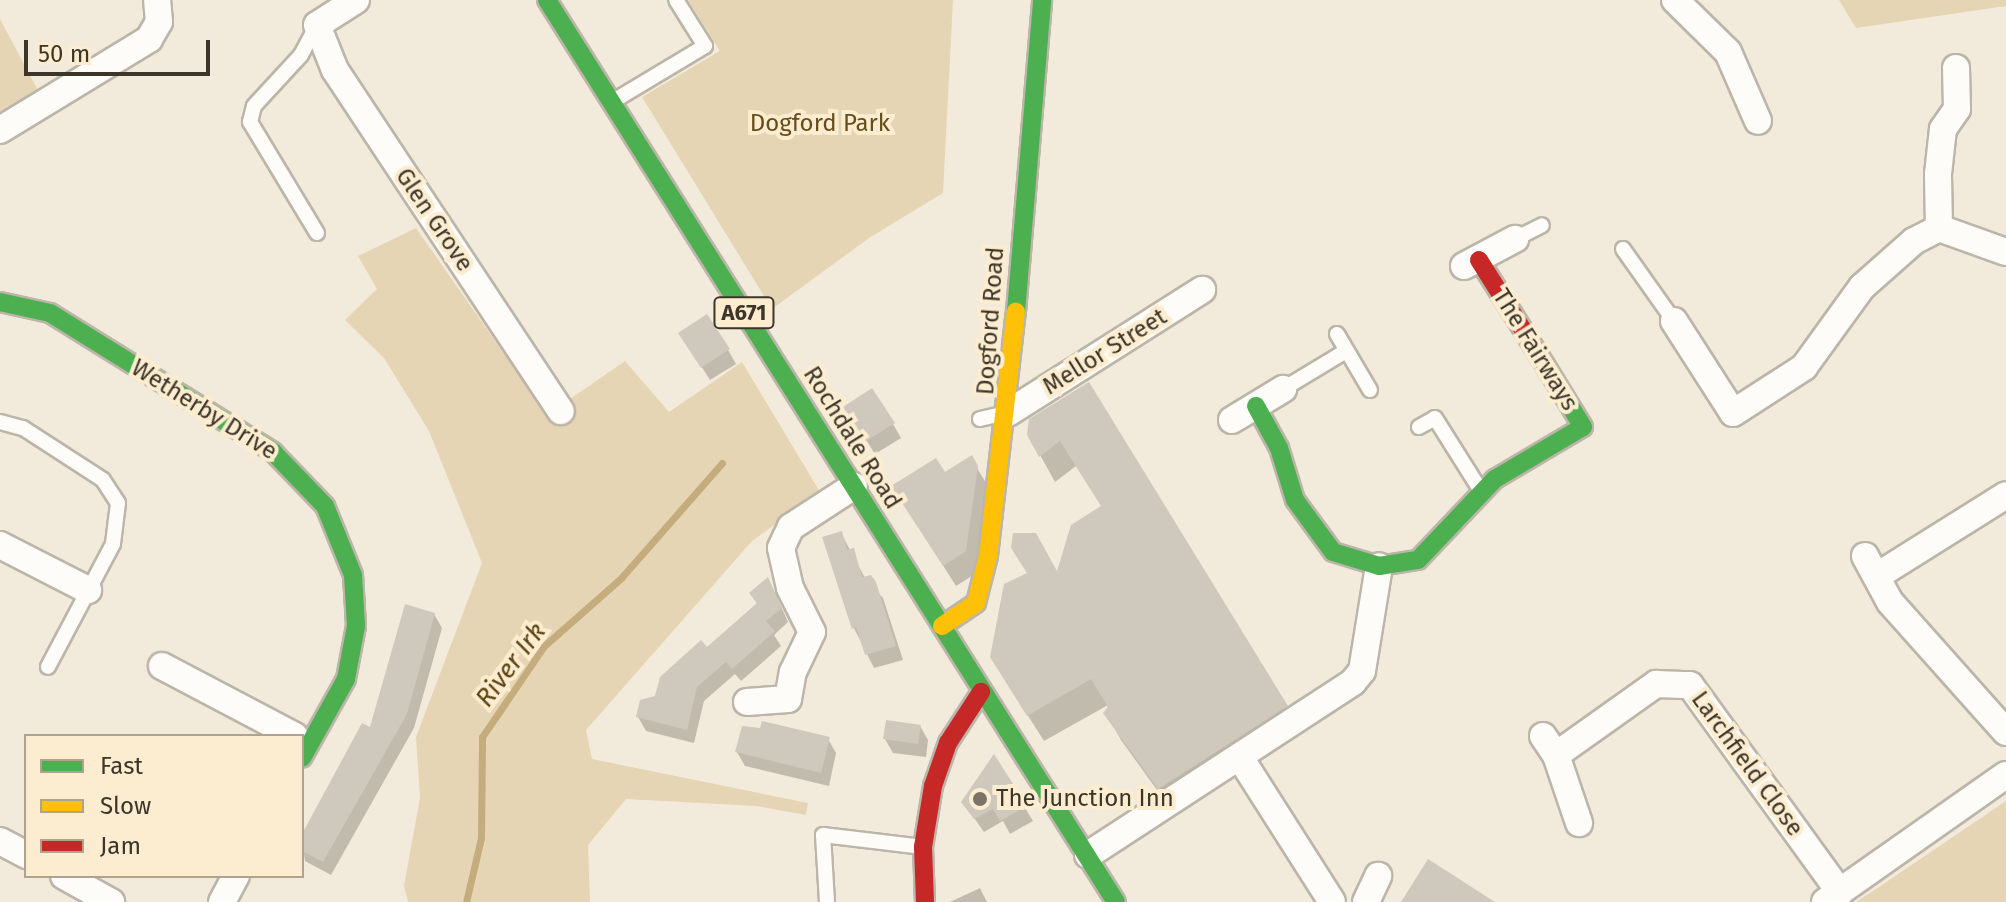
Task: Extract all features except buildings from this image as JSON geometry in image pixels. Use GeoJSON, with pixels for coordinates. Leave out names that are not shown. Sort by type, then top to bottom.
{"type":"FeatureCollection","features":[{"type":"Feature","properties":{"kind":"street"},"geometry":{"type":"LineString","coordinates":[[0,130],[141,45],[159,22],[157,0]]}},
{"type":"Feature","properties":{"kind":"street"},"geometry":{"type":"LineString","coordinates":[[317,25],[356,0]]}},
{"type":"Feature","properties":{"kind":"street","name":"Rochdale Road"},"geometry":{"type":"LineString","coordinates":[[547,0],[1116,902]]}},
{"type":"Feature","properties":{"kind":"street","name":"Dogford Road"},"geometry":{"type":"LineString","coordinates":[[942,626],[976,603],[988,556],[1008,413],[1042,0]]}},
{"type":"Feature","properties":{"kind":"street"},"geometry":{"type":"LineString","coordinates":[[1675,0],[1728,52],[1758,121]]}},
{"type":"Feature","properties":{"kind":"street","name":"Glen Grove"},"geometry":{"type":"LineString","coordinates":[[317,25],[335,70],[561,411]]}},
{"type":"Feature","properties":{"kind":"street"},"geometry":{"type":"LineString","coordinates":[[1939,228],[1938,174],[1943,129],[1957,109],[1956,68]]}},
{"type":"Feature","properties":{"kind":"street"},"geometry":{"type":"LineString","coordinates":[[1674,321],[1733,413],[1804,367],[1862,287],[1914,241],[1939,228],[2006,252]]}},
{"type":"Feature","properties":{"kind":"street","name":"The Fairways"},"geometry":{"type":"LineString","coordinates":[[1256,406],[1279,448],[1295,500],[1325,544],[1344,557],[1379,566],[1403,564],[1430,552],[1481,491],[1583,427],[1472,263],[1515,239]]}},
{"type":"Feature","properties":{"kind":"street","name":"Mellor Street"},"geometry":{"type":"LineString","coordinates":[[1008,413],[1202,290]]}},
{"type":"Feature","properties":{"kind":"street","name":"Wetherby Drive"},"geometry":{"type":"LineString","coordinates":[[0,302],[50,313],[273,452],[325,506],[353,575],[356,626],[346,679],[304,741]]}},
{"type":"Feature","properties":{"kind":"street"},"geometry":{"type":"LineString","coordinates":[[1232,420],[1283,389]]}},
{"type":"Feature","properties":{"kind":"street"},"geometry":{"type":"LineString","coordinates":[[747,702],[788,699],[793,672],[812,632],[787,575],[781,548],[791,527],[854,486]]}},
{"type":"Feature","properties":{"kind":"street"},"geometry":{"type":"LineString","coordinates":[[2006,495],[1871,566],[1890,602],[2006,732]]}},
{"type":"Feature","properties":{"kind":"street"},"geometry":{"type":"LineString","coordinates":[[0,545],[88,590]]}},
{"type":"Feature","properties":{"kind":"street"},"geometry":{"type":"LineString","coordinates":[[1088,855],[1241,759],[1362,671],[1379,566]]}},
{"type":"Feature","properties":{"kind":"street"},"geometry":{"type":"LineString","coordinates":[[162,666],[284,734]]}},
{"type":"Feature","properties":{"kind":"street","name":"Larchfield Close"},"geometry":{"type":"LineString","coordinates":[[1579,823],[1550,746],[1656,684],[1690,685],[1832,897]]}},
{"type":"Feature","properties":{"kind":"street"},"geometry":{"type":"LineString","coordinates":[[925,902],[923,847],[933,786],[948,743],[981,692]]}},
{"type":"Feature","properties":{"kind":"street"},"geometry":{"type":"LineString","coordinates":[[1241,759],[1332,902]]}},
{"type":"Feature","properties":{"kind":"street"},"geometry":{"type":"LineString","coordinates":[[1832,897],[2006,775]]}},
{"type":"Feature","properties":{"kind":"street"},"geometry":{"type":"LineString","coordinates":[[0,841],[24,854]]}},
{"type":"Feature","properties":{"kind":"street"},"geometry":{"type":"LineString","coordinates":[[1366,902],[1378,876]]}},
{"type":"Feature","properties":{"kind":"street"},"geometry":{"type":"LineString","coordinates":[[68,878],[111,902]]}},
{"type":"Feature","properties":{"kind":"street"},"geometry":{"type":"LineString","coordinates":[[222,902],[235,878]]}},
{"type":"Feature","properties":{"kind":"lane"},"geometry":{"type":"LineString","coordinates":[[611,102],[705,46],[676,0]]}},
{"type":"Feature","properties":{"kind":"lane"},"geometry":{"type":"LineString","coordinates":[[317,25],[301,55],[254,106],[250,122],[317,233]]}},
{"type":"Feature","properties":{"kind":"lane"},"geometry":{"type":"LineString","coordinates":[[1515,239],[1542,225]]}},
{"type":"Feature","properties":{"kind":"lane"},"geometry":{"type":"LineString","coordinates":[[1623,249],[1674,321]]}},
{"type":"Feature","properties":{"kind":"lane"},"geometry":{"type":"LineString","coordinates":[[1337,334],[1370,390]]}},
{"type":"Feature","properties":{"kind":"lane"},"geometry":{"type":"LineString","coordinates":[[1283,389],[1346,351]]}},
{"type":"Feature","properties":{"kind":"lane"},"geometry":{"type":"LineString","coordinates":[[980,419],[1008,413]]}},
{"type":"Feature","properties":{"kind":"lane"},"geometry":{"type":"LineString","coordinates":[[1419,427],[1435,418],[1481,491]]}},
{"type":"Feature","properties":{"kind":"lane"},"geometry":{"type":"LineString","coordinates":[[0,422],[23,428],[113,491],[118,531],[48,667]]}},
{"type":"Feature","properties":{"kind":"lane"},"geometry":{"type":"LineString","coordinates":[[827,902],[823,835],[923,847]]}},
{"type":"Feature","properties":{"kind":"green space","name":"Dogford Park"},"geometry":{"type":"Polygon","coordinates":[[[688,0],[953,0],[943,193],[869,238],[772,309],[642,97],[720,51],[688,0]]]}},
{"type":"Feature","properties":{"kind":"green space"},"geometry":{"type":"Polygon","coordinates":[[[1839,0],[2006,0],[2006,6],[1856,28],[1839,0]]]}},
{"type":"Feature","properties":{"kind":"green space"},"geometry":{"type":"Polygon","coordinates":[[[0,19],[42,98],[0,124],[0,19]]]}},
{"type":"Feature","properties":{"kind":"green space"},"geometry":{"type":"Polygon","coordinates":[[[416,228],[547,415],[625,361],[669,412],[742,362],[820,492],[752,541],[586,730],[592,759],[808,803],[806,815],[756,806],[626,799],[588,845],[590,902],[408,902],[404,886],[420,798],[416,737],[482,563],[429,431],[384,358],[345,320],[377,289],[358,256],[416,228]]]}},
{"type":"Feature","properties":{"kind":"green space"},"geometry":{"type":"Polygon","coordinates":[[[2006,801],[2006,902],[1856,902],[1876,889],[2006,801]]]}},
{"type":"Feature","properties":{"kind":"waterway","name":"River Irk"},"geometry":{"type":"LineString","coordinates":[[466,902],[481,838],[482,737],[544,646],[621,578],[722,463]]}},
{"type":"Feature","properties":{"kind":"traffic: fast"},"geometry":{"type":"LineString","coordinates":[[547,0],[1116,902]]}},
{"type":"Feature","properties":{"kind":"traffic: fast"},"geometry":{"type":"LineString","coordinates":[[1016,312],[1042,0]]}},
{"type":"Feature","properties":{"kind":"traffic: fast"},"geometry":{"type":"LineString","coordinates":[[0,302],[50,313],[273,452],[325,506],[353,575],[356,626],[346,679],[304,754]]}},
{"type":"Feature","properties":{"kind":"traffic: fast"},"geometry":{"type":"LineString","coordinates":[[1256,406],[1279,448],[1295,500],[1333,552],[1379,566],[1418,560],[1495,479],[1583,427],[1545,365]]}},
{"type":"Feature","properties":{"kind":"traffic: slow"},"geometry":{"type":"LineString","coordinates":[[942,626],[976,603],[988,556],[1016,312]]}},
{"type":"Feature","properties":{"kind":"traffic: jam"},"geometry":{"type":"LineString","coordinates":[[1479,260],[1545,365]]}},
{"type":"Feature","properties":{"kind":"traffic: jam"},"geometry":{"type":"LineString","coordinates":[[925,902],[923,847],[933,786],[948,743],[981,692]]}},
{"type":"Feature","properties":{"kind":"place","name":"The Junction Inn"},"geometry":{"type":"Point","coordinates":[980,799]}}]}
